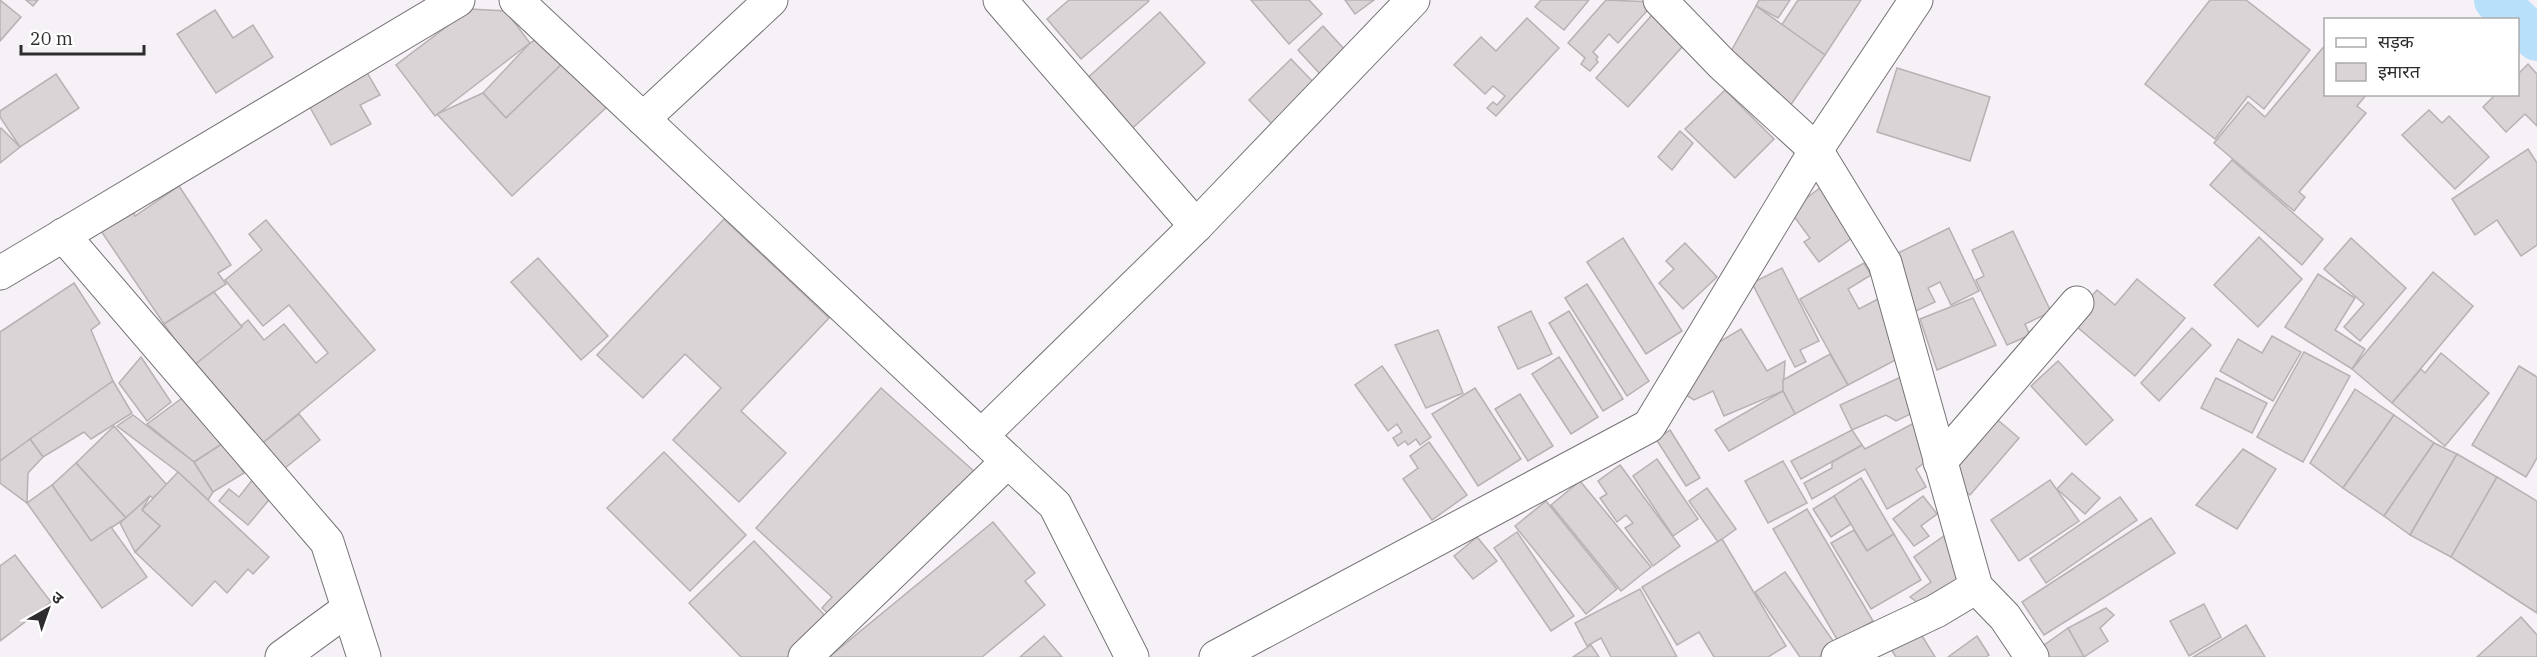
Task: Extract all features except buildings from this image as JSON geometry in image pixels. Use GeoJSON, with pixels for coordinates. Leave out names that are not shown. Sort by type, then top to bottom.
{"type":"FeatureCollection","features":[{"type":"Feature","properties":{"kind":"street"},"geometry":{"type":"LineString","coordinates":[[0,273],[458,0]]}},
{"type":"Feature","properties":{"kind":"street"},"geometry":{"type":"LineString","coordinates":[[516,0],[1055,505],[1132,657]]}},
{"type":"Feature","properties":{"kind":"street"},"geometry":{"type":"LineString","coordinates":[[643,119],[771,0]]}},
{"type":"Feature","properties":{"kind":"street"},"geometry":{"type":"LineString","coordinates":[[1000,0],[1196,226]]}},
{"type":"Feature","properties":{"kind":"street"},"geometry":{"type":"LineString","coordinates":[[981,435],[1196,226],[1413,0]]}},
{"type":"Feature","properties":{"kind":"street"},"geometry":{"type":"LineString","coordinates":[[1660,0],[1722,64],[1816,150],[1885,263],[1976,587],[2005,617],[2032,657]]}},
{"type":"Feature","properties":{"kind":"street"},"geometry":{"type":"LineString","coordinates":[[1216,657],[1649,426],[1816,150],[1916,0]]}},
{"type":"Feature","properties":{"kind":"street"},"geometry":{"type":"LineString","coordinates":[[63,235],[327,542],[364,657]]}},
{"type":"Feature","properties":{"kind":"street"},"geometry":{"type":"LineString","coordinates":[[1940,462],[2077,303]]}},
{"type":"Feature","properties":{"kind":"street"},"geometry":{"type":"LineString","coordinates":[[805,657],[1008,461]]}},
{"type":"Feature","properties":{"kind":"street"},"geometry":{"type":"LineString","coordinates":[[1838,657],[1936,611],[1976,587]]}},
{"type":"Feature","properties":{"kind":"street"},"geometry":{"type":"LineString","coordinates":[[282,657],[348,609]]}},
{"type":"Feature","properties":{"kind":"waterway"},"geometry":{"type":"LineString","coordinates":[[2496,0],[2515,18]]}},
{"type":"Feature","properties":{"kind":"waterway"},"geometry":{"type":"LineString","coordinates":[[2519,22],[2537,39]]}}]}
